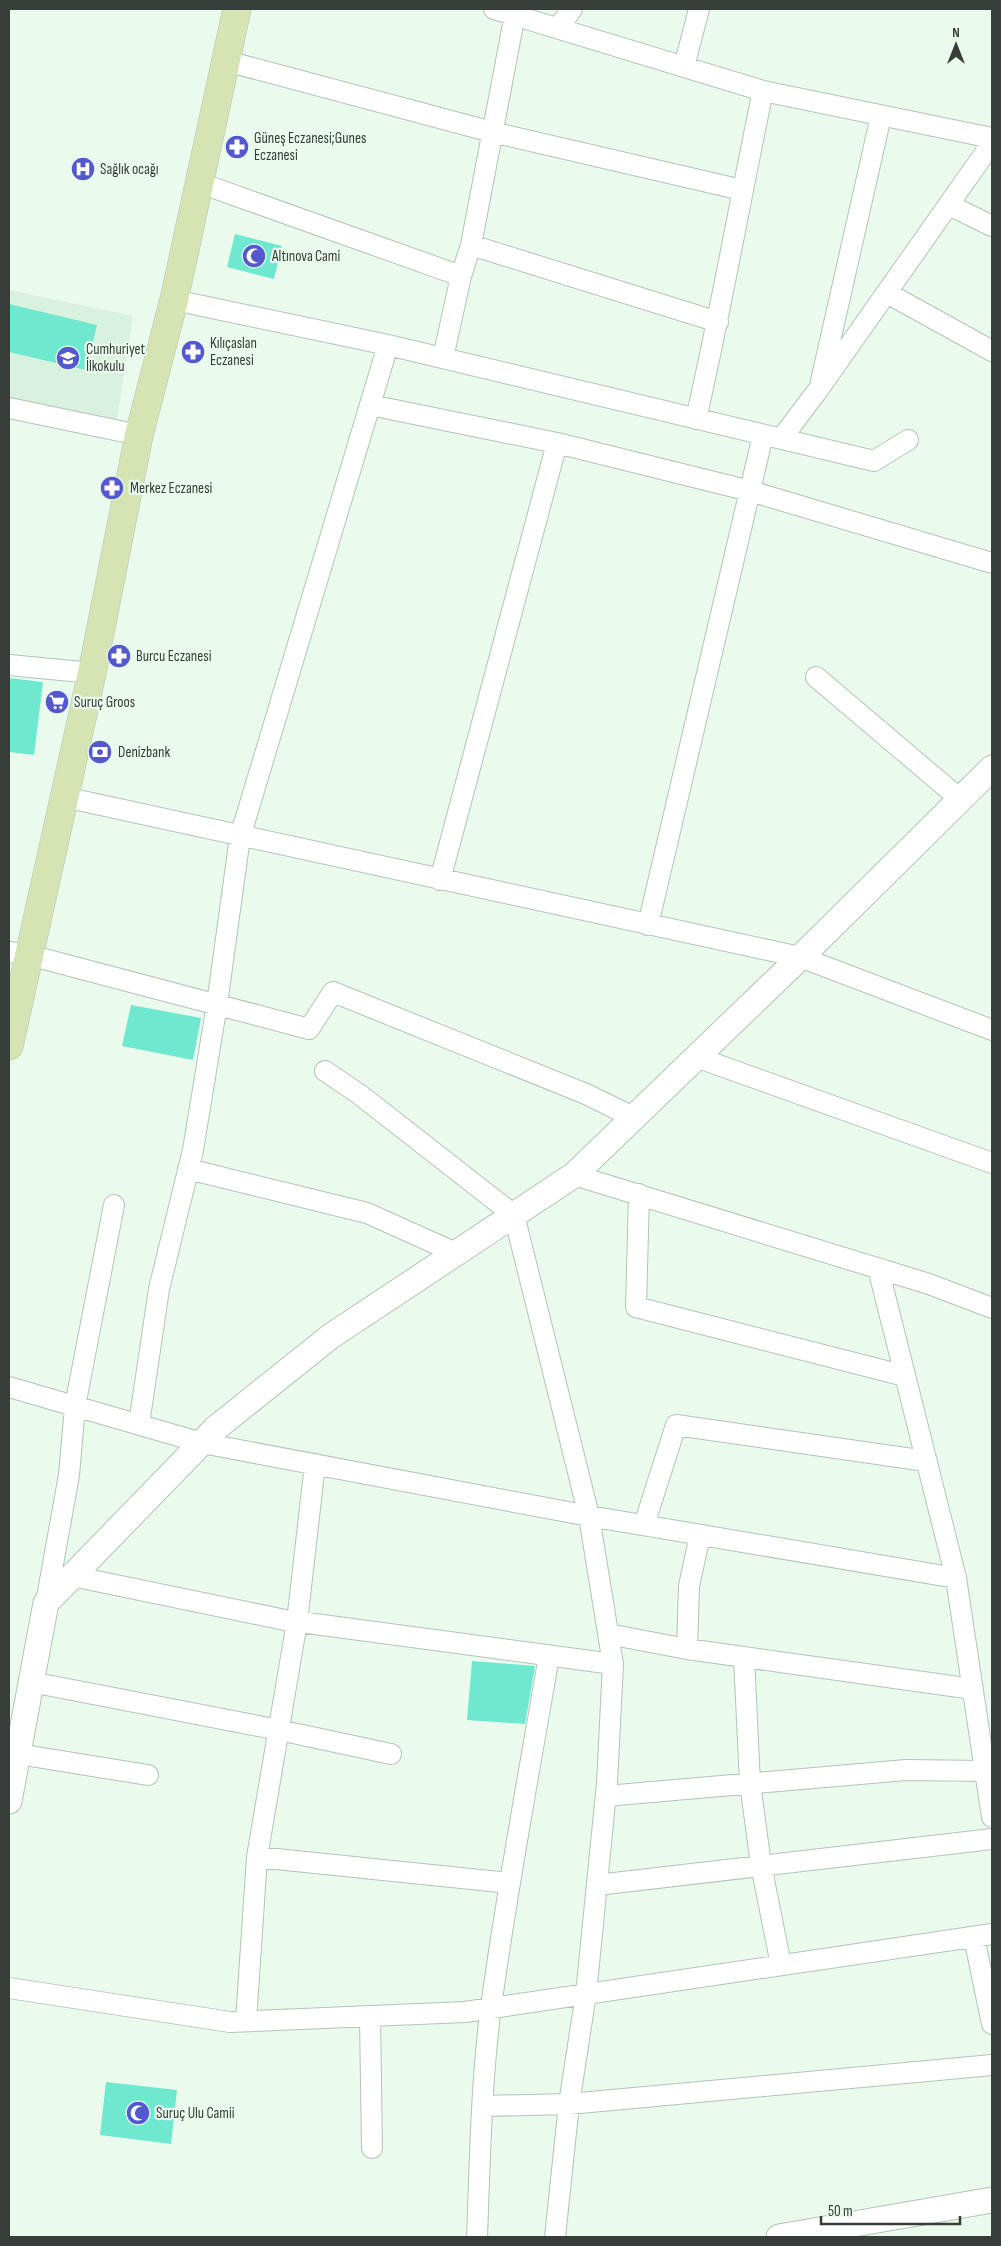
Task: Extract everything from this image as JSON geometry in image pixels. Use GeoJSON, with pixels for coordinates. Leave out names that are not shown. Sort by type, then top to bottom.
{"type":"FeatureCollection","features":[{"type":"Feature","properties":{"kind":"main road"},"geometry":{"type":"LineString","coordinates":[[9,1046],[19,953],[64,797],[92,673],[138,435],[174,300],[237,9]]}},
{"type":"Feature","properties":{"kind":"street"},"geometry":{"type":"LineString","coordinates":[[494,9],[515,12],[558,28],[763,91],[992,138]]}},
{"type":"Feature","properties":{"kind":"street"},"geometry":{"type":"LineString","coordinates":[[558,28],[572,9]]}},
{"type":"Feature","properties":{"kind":"street"},"geometry":{"type":"LineString","coordinates":[[684,67],[699,9]]}},
{"type":"Feature","properties":{"kind":"street"},"geometry":{"type":"LineString","coordinates":[[443,358],[461,276],[471,245],[515,12]]}},
{"type":"Feature","properties":{"kind":"street"},"geometry":{"type":"LineString","coordinates":[[226,61],[492,132],[742,190]]}},
{"type":"Feature","properties":{"kind":"street"},"geometry":{"type":"LineString","coordinates":[[696,419],[718,322],[742,190],[763,91]]}},
{"type":"Feature","properties":{"kind":"street"},"geometry":{"type":"LineString","coordinates":[[818,390],[882,116]]}},
{"type":"Feature","properties":{"kind":"street"},"geometry":{"type":"LineString","coordinates":[[648,925],[750,491],[772,437],[818,390],[992,143]]}},
{"type":"Feature","properties":{"kind":"street"},"geometry":{"type":"LineString","coordinates":[[200,183],[461,276]]}},
{"type":"Feature","properties":{"kind":"street"},"geometry":{"type":"LineString","coordinates":[[949,205],[992,226]]}},
{"type":"Feature","properties":{"kind":"street"},"geometry":{"type":"LineString","coordinates":[[471,245],[718,322]]}},
{"type":"Feature","properties":{"kind":"street"},"geometry":{"type":"LineString","coordinates":[[887,293],[992,351]]}},
{"type":"Feature","properties":{"kind":"street"},"geometry":{"type":"LineString","coordinates":[[174,300],[388,345],[874,461],[908,440]]}},
{"type":"Feature","properties":{"kind":"street"},"geometry":{"type":"LineString","coordinates":[[139,1424],[159,1289],[188,1169],[217,1004],[240,837],[388,345]]}},
{"type":"Feature","properties":{"kind":"street"},"geometry":{"type":"LineString","coordinates":[[370,405],[557,443],[750,491],[992,562]]}},
{"type":"Feature","properties":{"kind":"street"},"geometry":{"type":"LineString","coordinates":[[9,408],[138,435]]}},
{"type":"Feature","properties":{"kind":"street"},"geometry":{"type":"LineString","coordinates":[[440,880],[557,443]]}},
{"type":"Feature","properties":{"kind":"street"},"geometry":{"type":"LineString","coordinates":[[9,665],[92,673]]}},
{"type":"Feature","properties":{"kind":"street"},"geometry":{"type":"LineString","coordinates":[[816,677],[960,799]]}},
{"type":"Feature","properties":{"kind":"street"},"geometry":{"type":"LineString","coordinates":[[46,1604],[216,1428],[331,1336],[574,1175],[992,768]]}},
{"type":"Feature","properties":{"kind":"street"},"geometry":{"type":"LineString","coordinates":[[64,797],[240,837],[800,957],[992,1030]]}},
{"type":"Feature","properties":{"kind":"street"},"geometry":{"type":"LineString","coordinates":[[19,953],[309,1029],[333,992],[586,1094],[633,1118]]}},
{"type":"Feature","properties":{"kind":"street"},"geometry":{"type":"LineString","coordinates":[[696,1057],[992,1163]]}},
{"type":"Feature","properties":{"kind":"street"},"geometry":{"type":"LineString","coordinates":[[325,1071],[359,1094],[514,1215],[590,1516],[613,1664],[606,1796],[586,1994],[569,2104],[555,2237]]}},
{"type":"Feature","properties":{"kind":"street"},"geometry":{"type":"LineString","coordinates":[[188,1169],[367,1212],[456,1253]]}},
{"type":"Feature","properties":{"kind":"street"},"geometry":{"type":"LineString","coordinates":[[574,1175],[929,1284],[992,1308]]}},
{"type":"Feature","properties":{"kind":"street"},"geometry":{"type":"LineString","coordinates":[[639,1194],[636,1307],[905,1376]]}},
{"type":"Feature","properties":{"kind":"street"},"geometry":{"type":"LineString","coordinates":[[9,1800],[69,1475],[75,1406],[114,1205]]}},
{"type":"Feature","properties":{"kind":"street"},"geometry":{"type":"LineString","coordinates":[[878,1268],[956,1578],[992,1817]]}},
{"type":"Feature","properties":{"kind":"street"},"geometry":{"type":"LineString","coordinates":[[9,1387],[202,1442],[590,1516],[956,1578]]}},
{"type":"Feature","properties":{"kind":"street"},"geometry":{"type":"LineString","coordinates":[[644,1525],[676,1425],[926,1461]]}},
{"type":"Feature","properties":{"kind":"street"},"geometry":{"type":"LineString","coordinates":[[246,2021],[257,1857],[298,1622],[315,1464]]}},
{"type":"Feature","properties":{"kind":"street"},"geometry":{"type":"LineString","coordinates":[[687,1649],[689,1586],[700,1535]]}},
{"type":"Feature","properties":{"kind":"street"},"geometry":{"type":"LineString","coordinates":[[72,1576],[298,1622],[613,1664]]}},
{"type":"Feature","properties":{"kind":"street"},"geometry":{"type":"LineString","coordinates":[[608,1634],[687,1649],[973,1689]]}},
{"type":"Feature","properties":{"kind":"street"},"geometry":{"type":"LineString","coordinates":[[476,2237],[483,2106],[491,2008],[510,1883],[549,1656]]}},
{"type":"Feature","properties":{"kind":"street"},"geometry":{"type":"LineString","coordinates":[[744,1657],[750,1784],[761,1865],[781,1965]]}},
{"type":"Feature","properties":{"kind":"street"},"geometry":{"type":"LineString","coordinates":[[31,1682],[279,1730],[391,1754]]}},
{"type":"Feature","properties":{"kind":"street"},"geometry":{"type":"LineString","coordinates":[[18,1754],[148,1775]]}},
{"type":"Feature","properties":{"kind":"street"},"geometry":{"type":"LineString","coordinates":[[606,1796],[906,1770],[985,1771]]}},
{"type":"Feature","properties":{"kind":"street"},"geometry":{"type":"LineString","coordinates":[[597,1885],[992,1840]]}},
{"type":"Feature","properties":{"kind":"street"},"geometry":{"type":"LineString","coordinates":[[257,1857],[510,1883]]}},
{"type":"Feature","properties":{"kind":"street"},"geometry":{"type":"LineString","coordinates":[[9,1988],[230,2022],[465,2012],[983,1936],[992,2024]]}},
{"type":"Feature","properties":{"kind":"street"},"geometry":{"type":"LineString","coordinates":[[370,2016],[372,2148]]}},
{"type":"Feature","properties":{"kind":"street"},"geometry":{"type":"LineString","coordinates":[[483,2106],[569,2104],[992,2065]]}},
{"type":"Feature","properties":{"kind":"street"},"geometry":{"type":"LineString","coordinates":[[779,2237],[992,2200]]}},
{"type":"Feature","properties":{"kind":"shaded area","name":"Cumhuriyet İlkokulu"},"geometry":{"type":"Polygon","coordinates":[[[9,290],[133,316],[117,420],[9,399],[9,290]]]}},
{"type":"Feature","properties":{"kind":"building","name":"Altınova Cami"},"geometry":{"type":"Polygon","coordinates":[[[235,234],[282,246],[274,279],[227,267],[235,234]]]}},
{"type":"Feature","properties":{"kind":"building"},"geometry":{"type":"Polygon","coordinates":[[[9,304],[97,325],[86,370],[9,352],[9,304]]]}},
{"type":"Feature","properties":{"kind":"building"},"geometry":{"type":"Polygon","coordinates":[[[9,678],[43,682],[34,755],[9,752],[9,678]]]}},
{"type":"Feature","properties":{"kind":"building"},"geometry":{"type":"Polygon","coordinates":[[[131,1005],[201,1018],[193,1060],[122,1046],[131,1005]]]}},
{"type":"Feature","properties":{"kind":"building"},"geometry":{"type":"Polygon","coordinates":[[[472,1661],[535,1666],[525,1724],[467,1720],[472,1661]]]}},
{"type":"Feature","properties":{"kind":"building","name":"Suruç Ulu Camii"},"geometry":{"type":"Polygon","coordinates":[[[106,2082],[177,2090],[171,2144],[100,2135],[106,2082]]]}},
{"type":"Feature","properties":{"kind":"place","name":"Güneş Eczanesi;Gunes Eczanesi"},"geometry":{"type":"Point","coordinates":[237,147]}},
{"type":"Feature","properties":{"kind":"place","name":"Sağlık ocağı"},"geometry":{"type":"Point","coordinates":[83,169]}},
{"type":"Feature","properties":{"kind":"place","name":"Altınova Cami"},"geometry":{"type":"Point","coordinates":[254,256]}},
{"type":"Feature","properties":{"kind":"place","name":"Kılıçaslan Eczanesi"},"geometry":{"type":"Point","coordinates":[193,352]}},
{"type":"Feature","properties":{"kind":"place","name":"Cumhuriyet İlkokulu"},"geometry":{"type":"Point","coordinates":[68,358]}},
{"type":"Feature","properties":{"kind":"place","name":"Merkez Eczanesi"},"geometry":{"type":"Point","coordinates":[112,488]}},
{"type":"Feature","properties":{"kind":"place","name":"Burcu Eczanesi"},"geometry":{"type":"Point","coordinates":[119,656]}},
{"type":"Feature","properties":{"kind":"place","name":"Suruç Groos"},"geometry":{"type":"Point","coordinates":[57,702]}},
{"type":"Feature","properties":{"kind":"place","name":"Denizbank"},"geometry":{"type":"Point","coordinates":[100,752]}},
{"type":"Feature","properties":{"kind":"place","name":"Suruç Ulu Camii"},"geometry":{"type":"Point","coordinates":[138,2113]}}]}
